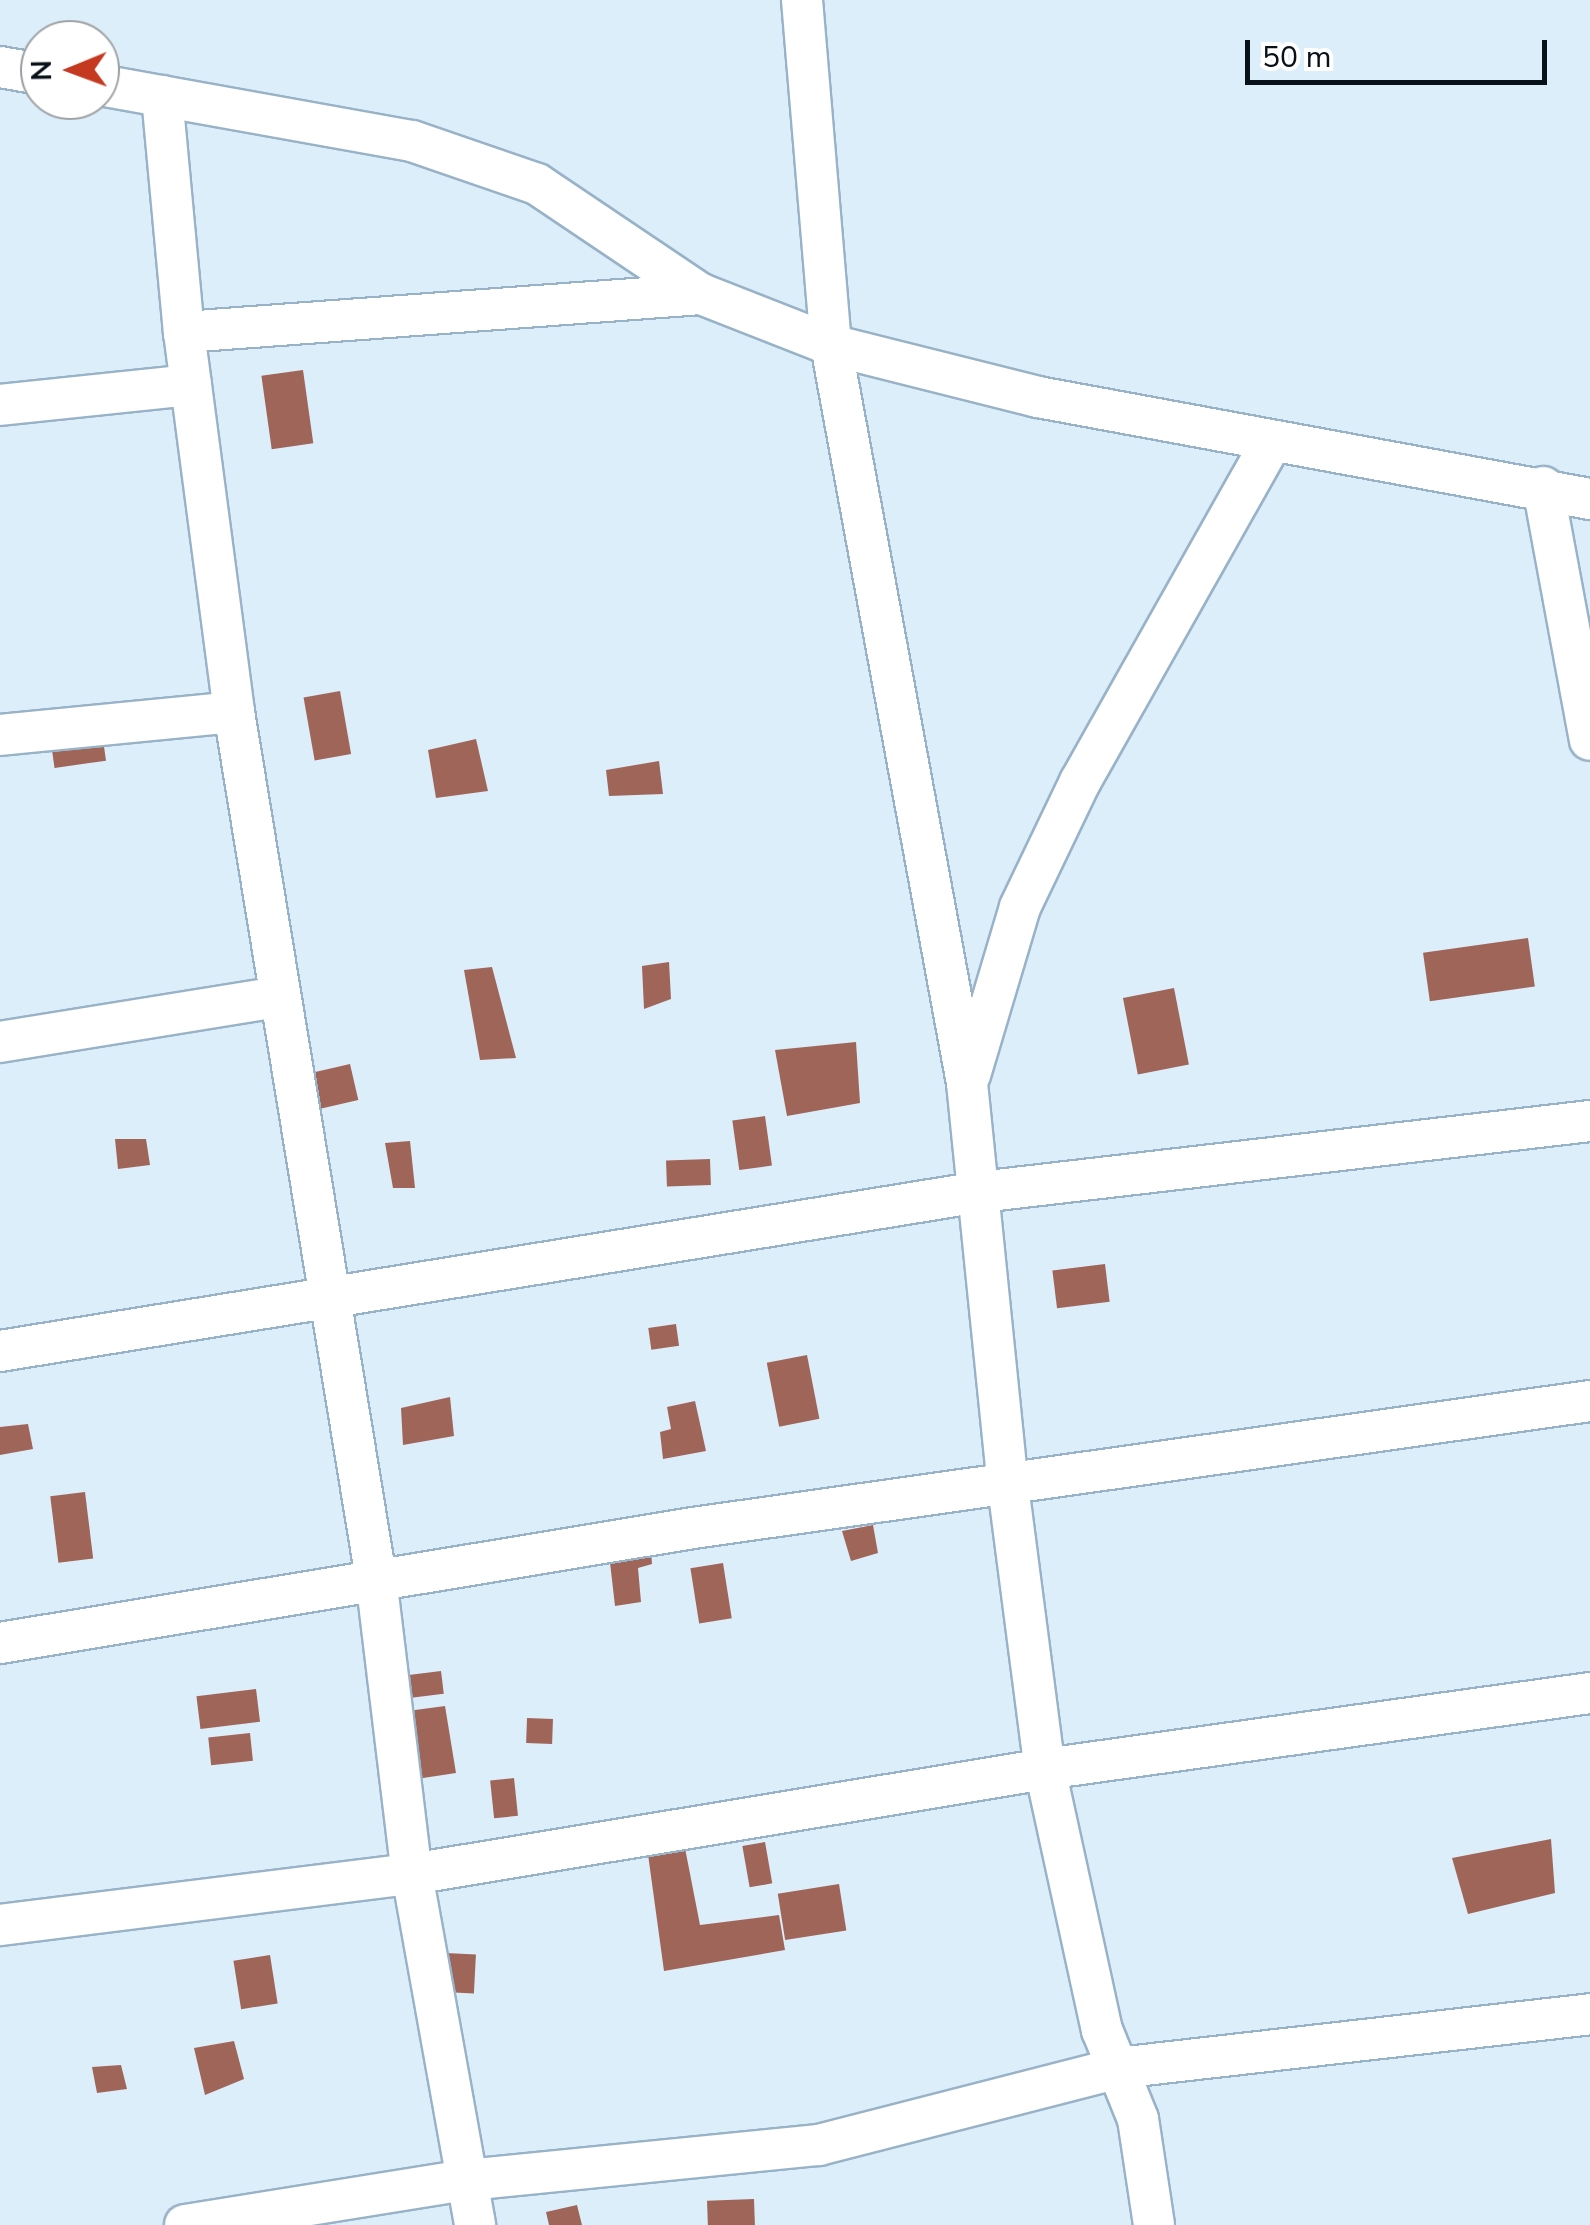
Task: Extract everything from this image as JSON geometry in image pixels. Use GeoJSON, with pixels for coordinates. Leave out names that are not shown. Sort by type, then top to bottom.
{"type":"FeatureCollection","features":[{"type":"Feature","properties":{"kind":"street"},"geometry":{"type":"LineString","coordinates":[[802,0],[831,345],[968,1083],[1008,1486],[1046,1769],[1097,2011],[1138,2118],[1154,2225]]}},
{"type":"Feature","properties":{"kind":"street"},"geometry":{"type":"LineString","coordinates":[[120,89],[412,141],[536,184],[701,294],[831,345],[1038,397],[1543,487],[1590,499]]}},
{"type":"Feature","properties":{"kind":"street"},"geometry":{"type":"LineString","coordinates":[[162,96],[184,332],[234,712],[376,1578],[412,1874],[475,2225]]}},
{"type":"Feature","properties":{"kind":"street"},"geometry":{"type":"LineString","coordinates":[[184,332],[701,294]]}},
{"type":"Feature","properties":{"kind":"street"},"geometry":{"type":"LineString","coordinates":[[0,405],[191,384]]}},
{"type":"Feature","properties":{"kind":"street"},"geometry":{"type":"LineString","coordinates":[[968,1083],[1020,907],[1080,782],[1272,440]]}},
{"type":"Feature","properties":{"kind":"street"},"geometry":{"type":"LineString","coordinates":[[1543,487],[1590,740]]}},
{"type":"Feature","properties":{"kind":"street"},"geometry":{"type":"LineString","coordinates":[[0,735],[234,712]]}},
{"type":"Feature","properties":{"kind":"street"},"geometry":{"type":"LineString","coordinates":[[0,1042],[278,997]]}},
{"type":"Feature","properties":{"kind":"street"},"geometry":{"type":"LineString","coordinates":[[0,1351],[333,1302],[980,1192],[1590,1120]]}},
{"type":"Feature","properties":{"kind":"street"},"geometry":{"type":"LineString","coordinates":[[0,1643],[376,1578],[1590,1401]]}},
{"type":"Feature","properties":{"kind":"street"},"geometry":{"type":"LineString","coordinates":[[0,1925],[412,1874],[1046,1769],[1590,1692]]}},
{"type":"Feature","properties":{"kind":"street"},"geometry":{"type":"LineString","coordinates":[[184,2225],[467,2180],[820,2145],[1118,2068],[1590,2014]]}},
{"type":"Feature","properties":{"kind":"building"},"geometry":{"type":"Polygon","coordinates":[[[303,370],[313,443],[272,449],[261,376],[303,370]]]}},
{"type":"Feature","properties":{"kind":"building"},"geometry":{"type":"Polygon","coordinates":[[[340,691],[351,754],[315,760],[304,697],[340,691]]]}},
{"type":"Feature","properties":{"kind":"building"},"geometry":{"type":"Polygon","coordinates":[[[101,725],[106,761],[55,768],[50,732],[101,725]]]}},
{"type":"Feature","properties":{"kind":"building"},"geometry":{"type":"Polygon","coordinates":[[[476,739],[488,791],[436,798],[428,750],[476,739]]]}},
{"type":"Feature","properties":{"kind":"building"},"geometry":{"type":"Polygon","coordinates":[[[659,761],[663,794],[609,796],[606,770],[659,761]]]}},
{"type":"Feature","properties":{"kind":"building"},"geometry":{"type":"Polygon","coordinates":[[[1528,938],[1535,987],[1430,1001],[1423,953],[1528,938]]]}},
{"type":"Feature","properties":{"kind":"building"},"geometry":{"type":"Polygon","coordinates":[[[669,962],[671,999],[644,1009],[642,966],[669,962]]]}},
{"type":"Feature","properties":{"kind":"building"},"geometry":{"type":"Polygon","coordinates":[[[492,967],[516,1058],[480,1060],[464,970],[492,967]]]}},
{"type":"Feature","properties":{"kind":"building"},"geometry":{"type":"Polygon","coordinates":[[[1174,988],[1189,1065],[1138,1074],[1123,998],[1174,988]]]}},
{"type":"Feature","properties":{"kind":"building"},"geometry":{"type":"Polygon","coordinates":[[[856,1042],[860,1103],[787,1116],[775,1050],[856,1042]]]}},
{"type":"Feature","properties":{"kind":"building"},"geometry":{"type":"Polygon","coordinates":[[[350,1064],[358,1100],[301,1113],[293,1077],[350,1064]]]}},
{"type":"Feature","properties":{"kind":"building"},"geometry":{"type":"Polygon","coordinates":[[[765,1116],[772,1166],[739,1170],[732,1121],[765,1116]]]}},
{"type":"Feature","properties":{"kind":"building"},"geometry":{"type":"Polygon","coordinates":[[[115,1139],[146,1139],[150,1165],[118,1169],[115,1139]]]}},
{"type":"Feature","properties":{"kind":"building"},"geometry":{"type":"Polygon","coordinates":[[[410,1141],[415,1188],[393,1188],[385,1143],[410,1141]]]}},
{"type":"Feature","properties":{"kind":"building"},"geometry":{"type":"Polygon","coordinates":[[[710,1159],[711,1185],[667,1187],[666,1161],[710,1159]]]}},
{"type":"Feature","properties":{"kind":"building"},"geometry":{"type":"Polygon","coordinates":[[[1105,1264],[1110,1302],[1057,1308],[1052,1270],[1105,1264]]]}},
{"type":"Feature","properties":{"kind":"building"},"geometry":{"type":"Polygon","coordinates":[[[676,1324],[679,1346],[651,1350],[648,1328],[676,1324]]]}},
{"type":"Feature","properties":{"kind":"building"},"geometry":{"type":"Polygon","coordinates":[[[807,1355],[819,1419],[779,1427],[767,1363],[807,1355]]]}},
{"type":"Feature","properties":{"kind":"building"},"geometry":{"type":"Polygon","coordinates":[[[450,1397],[454,1436],[403,1445],[401,1408],[450,1397]]]}},
{"type":"Feature","properties":{"kind":"building"},"geometry":{"type":"Polygon","coordinates":[[[695,1401],[706,1451],[663,1459],[660,1432],[671,1429],[667,1407],[695,1401]]]}},
{"type":"Feature","properties":{"kind":"building"},"geometry":{"type":"Polygon","coordinates":[[[28,1424],[33,1449],[0,1455],[0,1427],[28,1424]]]}},
{"type":"Feature","properties":{"kind":"building"},"geometry":{"type":"Polygon","coordinates":[[[85,1492],[93,1559],[58,1563],[50,1496],[85,1492]]]}},
{"type":"Feature","properties":{"kind":"building"},"geometry":{"type":"Polygon","coordinates":[[[873,1525],[878,1553],[851,1561],[842,1531],[873,1525]]]}},
{"type":"Feature","properties":{"kind":"building"},"geometry":{"type":"Polygon","coordinates":[[[650,1539],[652,1564],[638,1568],[641,1602],[615,1606],[608,1545],[650,1539]]]}},
{"type":"Feature","properties":{"kind":"building"},"geometry":{"type":"Polygon","coordinates":[[[723,1563],[732,1618],[699,1623],[690,1568],[723,1563]]]}},
{"type":"Feature","properties":{"kind":"building"},"geometry":{"type":"Polygon","coordinates":[[[441,1671],[444,1694],[391,1700],[388,1677],[441,1671]]]}},
{"type":"Feature","properties":{"kind":"building"},"geometry":{"type":"Polygon","coordinates":[[[256,1689],[260,1722],[200,1729],[196,1696],[256,1689]]]}},
{"type":"Feature","properties":{"kind":"building"},"geometry":{"type":"Polygon","coordinates":[[[445,1706],[456,1773],[410,1780],[393,1713],[445,1706]]]}},
{"type":"Feature","properties":{"kind":"building"},"geometry":{"type":"Polygon","coordinates":[[[527,1718],[553,1719],[552,1744],[526,1743],[527,1718]]]}},
{"type":"Feature","properties":{"kind":"building"},"geometry":{"type":"Polygon","coordinates":[[[250,1733],[253,1761],[211,1765],[208,1737],[250,1733]]]}},
{"type":"Feature","properties":{"kind":"building"},"geometry":{"type":"Polygon","coordinates":[[[514,1778],[518,1816],[494,1818],[490,1781],[514,1778]]]}},
{"type":"Feature","properties":{"kind":"building"},"geometry":{"type":"Polygon","coordinates":[[[1551,1839],[1555,1893],[1468,1914],[1452,1858],[1551,1839]]]}},
{"type":"Feature","properties":{"kind":"building"},"geometry":{"type":"Polygon","coordinates":[[[765,1842],[772,1883],[750,1887],[742,1846],[765,1842]]]}},
{"type":"Feature","properties":{"kind":"building"},"geometry":{"type":"Polygon","coordinates":[[[684,1843],[700,1925],[779,1915],[785,1950],[664,1971],[647,1847],[684,1843]]]}},
{"type":"Feature","properties":{"kind":"building"},"geometry":{"type":"Polygon","coordinates":[[[839,1884],[846,1930],[785,1940],[778,1894],[839,1884]]]}},
{"type":"Feature","properties":{"kind":"building"},"geometry":{"type":"Polygon","coordinates":[[[426,1952],[476,1955],[474,1994],[424,1991],[426,1952]]]}},
{"type":"Feature","properties":{"kind":"building"},"geometry":{"type":"Polygon","coordinates":[[[270,1955],[278,2003],[241,2009],[233,1961],[270,1955]]]}},
{"type":"Feature","properties":{"kind":"building"},"geometry":{"type":"Polygon","coordinates":[[[234,2041],[244,2079],[205,2095],[194,2048],[234,2041]]]}},
{"type":"Feature","properties":{"kind":"building"},"geometry":{"type":"Polygon","coordinates":[[[121,2065],[127,2089],[97,2093],[92,2067],[121,2065]]]}},
{"type":"Feature","properties":{"kind":"building"},"geometry":{"type":"Polygon","coordinates":[[[754,2199],[755,2225],[708,2225],[707,2201],[754,2199]]]}},
{"type":"Feature","properties":{"kind":"building"},"geometry":{"type":"Polygon","coordinates":[[[577,2205],[582,2225],[549,2225],[546,2212],[577,2205]]]}}]}
